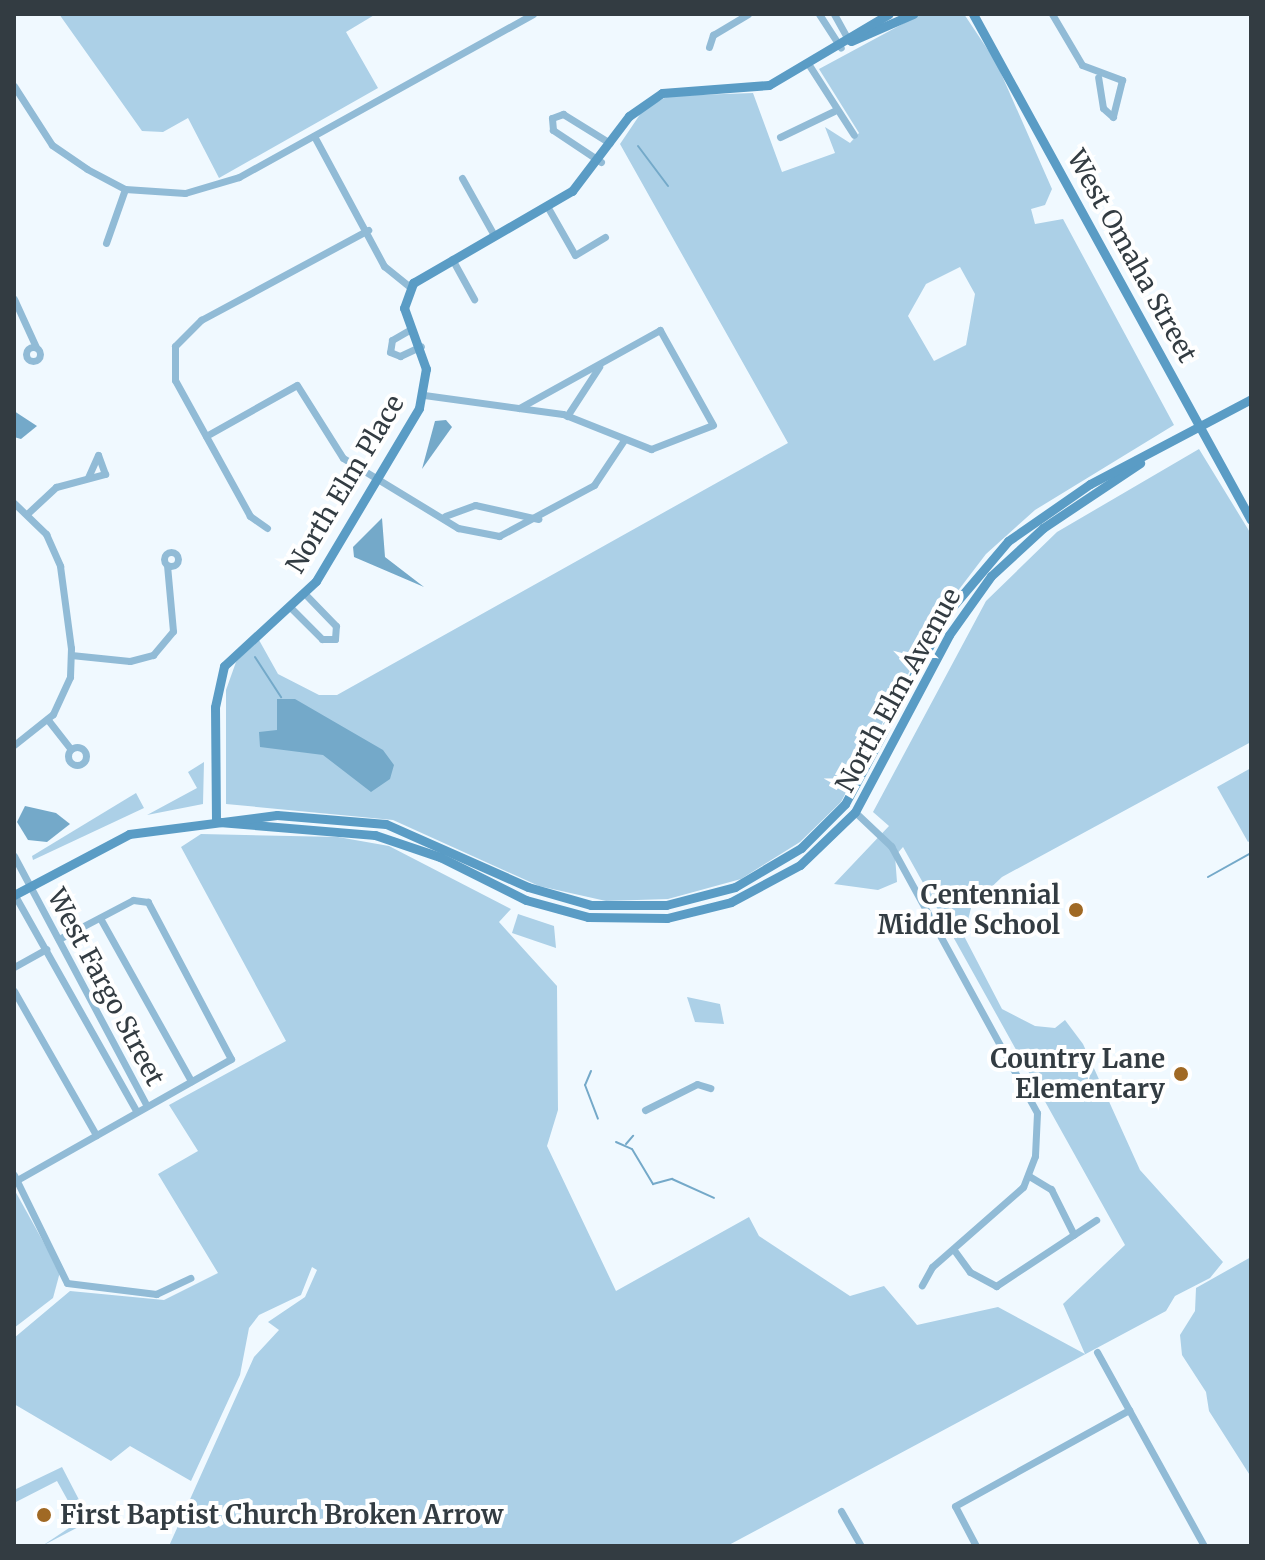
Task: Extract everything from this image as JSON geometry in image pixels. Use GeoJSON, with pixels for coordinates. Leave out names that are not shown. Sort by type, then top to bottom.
{"type":"FeatureCollection","features":[{"type":"Feature","properties":{"kind":"main road"},"geometry":{"type":"LineString","coordinates":[[847,44],[889,14]]}},
{"type":"Feature","properties":{"kind":"main road"},"geometry":{"type":"LineString","coordinates":[[410,287],[452,259],[547,206],[601,162],[635,110],[668,90],[769,85],[913,14]]}},
{"type":"Feature","properties":{"kind":"main road","name":"West Omaha Street"},"geometry":{"type":"LineString","coordinates":[[973,14],[1251,520]]}},
{"type":"Feature","properties":{"kind":"main road","name":"North Elm Place"},"geometry":{"type":"LineString","coordinates":[[216,821],[221,675],[242,644],[305,594],[378,480],[424,395],[421,346],[404,308],[410,287]]}},
{"type":"Feature","properties":{"kind":"main road"},"geometry":{"type":"LineString","coordinates":[[1144,459],[1251,399]]}},
{"type":"Feature","properties":{"kind":"main road","name":"North Elm Avenue"},"geometry":{"type":"LineString","coordinates":[[216,821],[315,815],[386,824],[576,902],[650,907],[711,896],[788,858],[845,804],[936,631],[975,575],[1044,512],[1144,459]]}},
{"type":"Feature","properties":{"kind":"main road","name":"North Elm Avenue"},"geometry":{"type":"LineString","coordinates":[[216,821],[386,838],[574,915],[637,920],[715,908],[793,870],[855,812],[975,595],[1024,543],[1144,459]]}},
{"type":"Feature","properties":{"kind":"main road"},"geometry":{"type":"LineString","coordinates":[[845,804],[855,812]]}},
{"type":"Feature","properties":{"kind":"main road"},"geometry":{"type":"LineString","coordinates":[[14,894],[129,834],[216,821]]}},
{"type":"Feature","properties":{"kind":"main road"},"geometry":{"type":"LineString","coordinates":[[711,896],[715,908]]}},
{"type":"Feature","properties":{"kind":"main road"},"geometry":{"type":"LineString","coordinates":[[574,915],[576,902]]}},
{"type":"Feature","properties":{"kind":"street"},"geometry":{"type":"LineString","coordinates":[[14,86],[52,145],[125,189],[202,190],[314,136],[533,14]]}},
{"type":"Feature","properties":{"kind":"street"},"geometry":{"type":"LineString","coordinates":[[709,47],[713,35],[748,14]]}},
{"type":"Feature","properties":{"kind":"street"},"geometry":{"type":"LineString","coordinates":[[819,14],[847,44]]}},
{"type":"Feature","properties":{"kind":"street"},"geometry":{"type":"LineString","coordinates":[[834,14],[847,44]]}},
{"type":"Feature","properties":{"kind":"street"},"geometry":{"type":"LineString","coordinates":[[1052,14],[1082,65],[1098,77],[1122,80],[1113,117],[1103,108],[1098,77]]}},
{"type":"Feature","properties":{"kind":"street"},"geometry":{"type":"LineString","coordinates":[[809,65],[834,111],[854,135]]}},
{"type":"Feature","properties":{"kind":"street"},"geometry":{"type":"LineString","coordinates":[[780,137],[834,111]]}},
{"type":"Feature","properties":{"kind":"street"},"geometry":{"type":"LineString","coordinates":[[601,162],[553,130],[552,118],[563,114],[612,144]]}},
{"type":"Feature","properties":{"kind":"street"},"geometry":{"type":"LineString","coordinates":[[314,136],[368,230],[384,266],[410,287]]}},
{"type":"Feature","properties":{"kind":"street"},"geometry":{"type":"LineString","coordinates":[[462,178],[494,235]]}},
{"type":"Feature","properties":{"kind":"street"},"geometry":{"type":"LineString","coordinates":[[106,243],[125,189]]}},
{"type":"Feature","properties":{"kind":"street"},"geometry":{"type":"LineString","coordinates":[[547,206],[575,255],[605,237]]}},
{"type":"Feature","properties":{"kind":"street"},"geometry":{"type":"LineString","coordinates":[[267,528],[250,516],[173,375],[173,351],[201,320],[368,230]]}},
{"type":"Feature","properties":{"kind":"street"},"geometry":{"type":"LineString","coordinates":[[452,259],[474,299]]}},
{"type":"Feature","properties":{"kind":"street"},"geometry":{"type":"LineString","coordinates":[[14,299],[36,347]]}},
{"type":"Feature","properties":{"kind":"street","name":"North Elm Place"},"geometry":{"type":"LineString","coordinates":[[411,329],[390,342],[390,352],[400,356],[421,346]]}},
{"type":"Feature","properties":{"kind":"street"},"geometry":{"type":"LineString","coordinates":[[424,395],[567,416],[624,440],[661,449],[713,425],[660,330],[519,408]]}},
{"type":"Feature","properties":{"kind":"street"},"geometry":{"type":"LineString","coordinates":[[567,416],[606,360]]}},
{"type":"Feature","properties":{"kind":"street"},"geometry":{"type":"LineString","coordinates":[[206,436],[297,385],[338,454],[378,480],[445,516],[458,528],[499,536],[538,519],[594,485],[624,440]]}},
{"type":"Feature","properties":{"kind":"street"},"geometry":{"type":"LineString","coordinates":[[28,513],[56,487],[88,477]]}},
{"type":"Feature","properties":{"kind":"street"},"geometry":{"type":"LineString","coordinates":[[14,503],[28,513],[60,566],[71,655],[70,677],[48,720],[14,745]]}},
{"type":"Feature","properties":{"kind":"street"},"geometry":{"type":"LineString","coordinates":[[445,516],[475,505],[538,519]]}},
{"type":"Feature","properties":{"kind":"street"},"geometry":{"type":"LineString","coordinates":[[71,655],[130,661],[153,655],[173,631],[167,565]]}},
{"type":"Feature","properties":{"kind":"street"},"geometry":{"type":"LineString","coordinates":[[291,608],[322,639],[335,639],[336,626],[305,594]]}},
{"type":"Feature","properties":{"kind":"street"},"geometry":{"type":"LineString","coordinates":[[48,720],[71,749]]}},
{"type":"Feature","properties":{"kind":"street"},"geometry":{"type":"LineString","coordinates":[[855,812],[891,846],[1027,1091],[1038,1138],[1029,1176],[996,1218],[954,1250],[922,1285]]}},
{"type":"Feature","properties":{"kind":"street","name":"West Fargo Street"},"geometry":{"type":"LineString","coordinates":[[14,856],[147,1106]]}},
{"type":"Feature","properties":{"kind":"street","name":"West Fargo Street"},"geometry":{"type":"LineString","coordinates":[[14,894],[137,1112]]}},
{"type":"Feature","properties":{"kind":"street"},"geometry":{"type":"LineString","coordinates":[[59,939],[133,900],[148,902],[231,1059],[15,1177],[67,1283],[156,1294],[191,1278]]}},
{"type":"Feature","properties":{"kind":"street"},"geometry":{"type":"LineString","coordinates":[[100,918],[191,1081]]}},
{"type":"Feature","properties":{"kind":"street"},"geometry":{"type":"LineString","coordinates":[[14,967],[46,949]]}},
{"type":"Feature","properties":{"kind":"street"},"geometry":{"type":"LineString","coordinates":[[14,991],[96,1135]]}},
{"type":"Feature","properties":{"kind":"street"},"geometry":{"type":"LineString","coordinates":[[645,1110],[697,1084],[710,1088]]}},
{"type":"Feature","properties":{"kind":"street"},"geometry":{"type":"LineString","coordinates":[[1029,1176],[1051,1189],[1074,1235]]}},
{"type":"Feature","properties":{"kind":"street"},"geometry":{"type":"LineString","coordinates":[[954,1250],[970,1272],[996,1286],[1096,1220]]}},
{"type":"Feature","properties":{"kind":"street"},"geometry":{"type":"LineString","coordinates":[[1097,1352],[1204,1546]]}},
{"type":"Feature","properties":{"kind":"street"},"geometry":{"type":"LineString","coordinates":[[976,1546],[955,1506],[1129,1410]]}},
{"type":"Feature","properties":{"kind":"street"},"geometry":{"type":"LineString","coordinates":[[841,1511],[861,1546]]}},
{"type":"Feature","properties":{"kind":"shaded area"},"geometry":{"type":"Polygon","coordinates":[[[59,14],[376,14],[346,32],[378,88],[219,178],[188,118],[163,132],[142,131],[59,14]]]}},
{"type":"Feature","properties":{"kind":"shaded area"},"geometry":{"type":"Polygon","coordinates":[[[921,14],[964,14],[996,62],[1052,189],[1045,205],[1031,209],[1035,224],[1063,219],[1174,425],[1035,510],[986,554],[938,617],[841,802],[800,842],[741,879],[668,899],[606,901],[539,886],[393,820],[226,804],[226,690],[236,662],[259,640],[278,674],[319,695],[337,695],[788,443],[620,144],[643,110],[668,96],[753,93],[782,172],[835,153],[825,127],[850,143],[859,133],[819,69],[921,14]],[[960,267],[926,284],[908,316],[934,361],[966,345],[975,294],[960,267]]]}},
{"type":"Feature","properties":{"kind":"shaded area"},"geometry":{"type":"Polygon","coordinates":[[[14,411],[37,426],[21,439],[14,437],[14,411]]]}},
{"type":"Feature","properties":{"kind":"shaded area"},"geometry":{"type":"Polygon","coordinates":[[[446,420],[452,427],[422,469],[435,421],[446,420]]]}},
{"type":"Feature","properties":{"kind":"shaded area"},"geometry":{"type":"Polygon","coordinates":[[[1199,449],[1251,534],[1251,742],[1002,877],[982,896],[975,892],[964,936],[1002,1009],[1035,1026],[1055,1028],[1065,1020],[1083,1044],[1140,1170],[1223,1262],[1210,1278],[1175,1296],[1166,1311],[727,1546],[169,1546],[254,1357],[279,1330],[268,1322],[305,1297],[317,1270],[312,1267],[301,1295],[259,1315],[249,1328],[240,1375],[191,1481],[130,1446],[111,1461],[14,1404],[14,1338],[70,1291],[164,1300],[218,1273],[158,1174],[198,1151],[169,1105],[286,1041],[181,847],[201,834],[338,837],[389,846],[511,909],[499,922],[557,986],[558,1110],[547,1146],[616,1291],[749,1217],[759,1236],[850,1296],[884,1286],[917,1325],[998,1307],[1085,1354],[1063,1304],[1125,1245],[903,847],[895,856],[897,882],[878,890],[834,884],[889,826],[873,812],[986,601],[1057,532],[1199,449]]]}},
{"type":"Feature","properties":{"kind":"shaded area"},"geometry":{"type":"Polygon","coordinates":[[[382,518],[385,557],[424,587],[354,557],[353,547],[382,518]]]}},
{"type":"Feature","properties":{"kind":"shaded area"},"geometry":{"type":"Polygon","coordinates":[[[277,699],[295,699],[383,750],[394,765],[390,779],[371,792],[323,755],[260,747],[259,732],[277,730],[277,699]]]}},
{"type":"Feature","properties":{"kind":"shaded area"},"geometry":{"type":"Polygon","coordinates":[[[204,762],[203,804],[147,815],[197,788],[188,772],[204,762]]]}},
{"type":"Feature","properties":{"kind":"shaded area"},"geometry":{"type":"Polygon","coordinates":[[[1251,768],[1251,840],[1248,842],[1217,787],[1251,768]]]}},
{"type":"Feature","properties":{"kind":"shaded area"},"geometry":{"type":"Polygon","coordinates":[[[136,793],[144,808],[33,860],[32,856],[136,793]]]}},
{"type":"Feature","properties":{"kind":"shaded area"},"geometry":{"type":"Polygon","coordinates":[[[25,806],[56,813],[70,824],[47,842],[28,840],[17,822],[25,806]]]}},
{"type":"Feature","properties":{"kind":"shaded area"},"geometry":{"type":"Polygon","coordinates":[[[518,914],[554,926],[556,948],[512,933],[518,914]]]}},
{"type":"Feature","properties":{"kind":"shaded area"},"geometry":{"type":"Polygon","coordinates":[[[687,997],[720,1004],[724,1024],[695,1022],[687,997]]]}},
{"type":"Feature","properties":{"kind":"shaded area"},"geometry":{"type":"Polygon","coordinates":[[[14,1189],[60,1272],[53,1298],[14,1328],[14,1189]]]}},
{"type":"Feature","properties":{"kind":"shaded area"},"geometry":{"type":"Polygon","coordinates":[[[1251,1257],[1251,1477],[1209,1411],[1206,1392],[1182,1355],[1180,1335],[1195,1311],[1196,1288],[1251,1257]]]}},
{"type":"Feature","properties":{"kind":"shaded area"},"geometry":{"type":"Polygon","coordinates":[[[62,1467],[90,1521],[42,1546],[78,1522],[72,1508],[57,1481],[14,1503],[14,1490],[62,1467]]]}},
{"type":"Feature","properties":{"kind":"waterway"},"geometry":{"type":"LineString","coordinates":[[638,146],[668,186]]}},
{"type":"Feature","properties":{"kind":"waterway"},"geometry":{"type":"LineString","coordinates":[[255,657],[281,697]]}},
{"type":"Feature","properties":{"kind":"waterway"},"geometry":{"type":"LineString","coordinates":[[1208,877],[1251,853]]}},
{"type":"Feature","properties":{"kind":"waterway"},"geometry":{"type":"LineString","coordinates":[[591,1071],[585,1085],[598,1119]]}},
{"type":"Feature","properties":{"kind":"waterway"},"geometry":{"type":"LineString","coordinates":[[626,1144],[633,1136]]}},
{"type":"Feature","properties":{"kind":"waterway"},"geometry":{"type":"LineString","coordinates":[[616,1142],[632,1149],[653,1184],[672,1179],[714,1198]]}},
{"type":"Feature","properties":{"kind":"place","name":"Centennial Middle School"},"geometry":{"type":"Point","coordinates":[1076,910]}},
{"type":"Feature","properties":{"kind":"place","name":"Country Lane Elementary"},"geometry":{"type":"Point","coordinates":[1181,1074]}},
{"type":"Feature","properties":{"kind":"place","name":"First Baptist Church Broken Arrow"},"geometry":{"type":"Point","coordinates":[44,1515]}}]}
